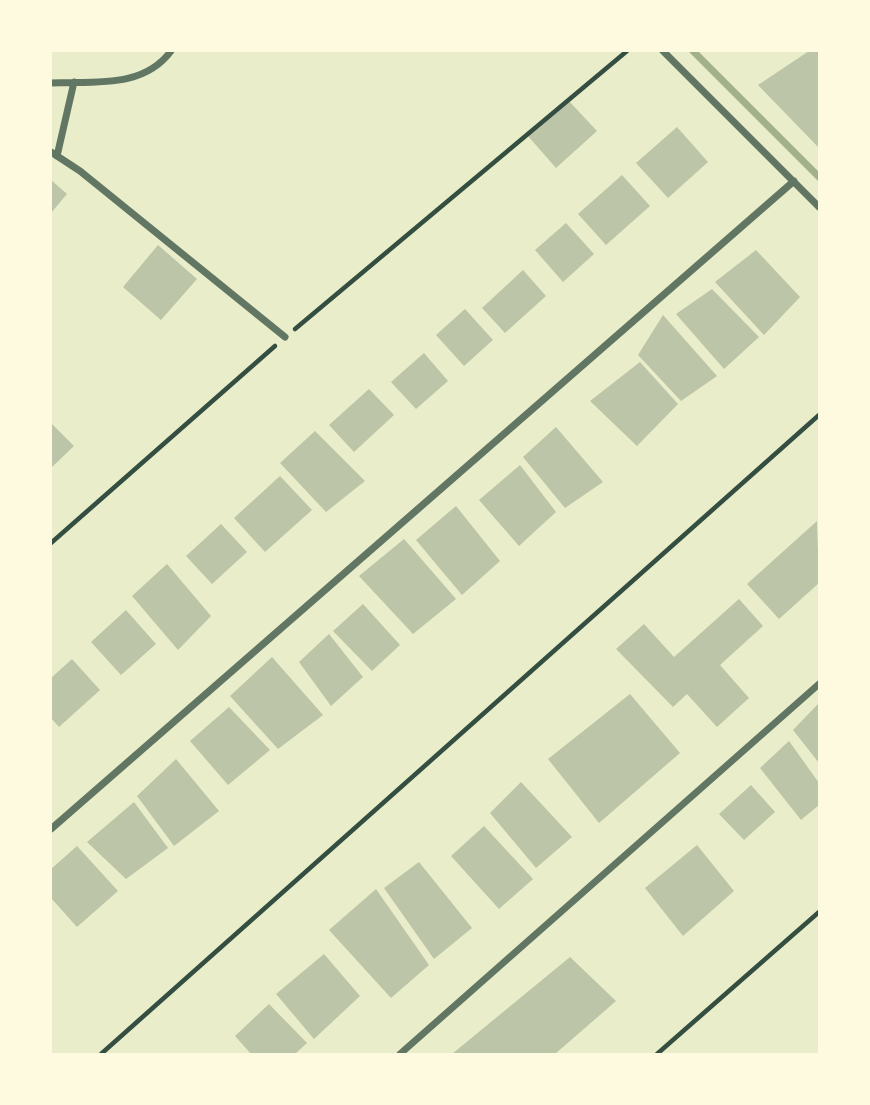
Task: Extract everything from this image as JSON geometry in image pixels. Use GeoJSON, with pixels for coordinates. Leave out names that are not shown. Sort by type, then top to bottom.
{"type":"FeatureCollection","features":[{"type":"Feature","properties":{"kind":"street"},"geometry":{"type":"LineString","coordinates":[[51,83],[139,78],[161,65],[171,51]]}},
{"type":"Feature","properties":{"kind":"street"},"geometry":{"type":"LineString","coordinates":[[663,51],[819,207]]}},
{"type":"Feature","properties":{"kind":"street"},"geometry":{"type":"LineString","coordinates":[[74,82],[54,154],[285,337]]}},
{"type":"Feature","properties":{"kind":"street"},"geometry":{"type":"LineString","coordinates":[[51,829],[793,181]]}},
{"type":"Feature","properties":{"kind":"street"},"geometry":{"type":"LineString","coordinates":[[400,1054],[819,684]]}},
{"type":"Feature","properties":{"kind":"path"},"geometry":{"type":"LineString","coordinates":[[51,542],[285,337],[627,51]]}},
{"type":"Feature","properties":{"kind":"path"},"geometry":{"type":"LineString","coordinates":[[101,1054],[819,415]]}},
{"type":"Feature","properties":{"kind":"path"},"geometry":{"type":"LineString","coordinates":[[657,1054],[819,912]]}},
{"type":"Feature","properties":{"kind":"building"},"geometry":{"type":"Polygon","coordinates":[[[809,51],[819,51],[819,148],[758,85],[809,51]]]}},
{"type":"Feature","properties":{"kind":"building"},"geometry":{"type":"Polygon","coordinates":[[[568,100],[597,131],[556,168],[528,136],[568,100]]]}},
{"type":"Feature","properties":{"kind":"building"},"geometry":{"type":"Polygon","coordinates":[[[677,127],[708,162],[668,198],[636,163],[677,127]]]}},
{"type":"Feature","properties":{"kind":"building"},"geometry":{"type":"Polygon","coordinates":[[[622,175],[650,206],[606,245],[578,214],[622,175]]]}},
{"type":"Feature","properties":{"kind":"building"},"geometry":{"type":"Polygon","coordinates":[[[51,180],[67,194],[51,213],[51,180]]]}},
{"type":"Feature","properties":{"kind":"building"},"geometry":{"type":"Polygon","coordinates":[[[566,223],[594,254],[563,282],[535,250],[566,223]]]}},
{"type":"Feature","properties":{"kind":"building"},"geometry":{"type":"Polygon","coordinates":[[[158,245],[197,279],[161,320],[123,287],[158,245]]]}},
{"type":"Feature","properties":{"kind":"building"},"geometry":{"type":"Polygon","coordinates":[[[756,250],[800,297],[764,335],[715,282],[756,250]]]}},
{"type":"Feature","properties":{"kind":"building"},"geometry":{"type":"Polygon","coordinates":[[[523,270],[546,296],[505,333],[482,308],[523,270]]]}},
{"type":"Feature","properties":{"kind":"building"},"geometry":{"type":"Polygon","coordinates":[[[712,289],[759,337],[724,369],[676,314],[712,289]]]}},
{"type":"Feature","properties":{"kind":"building"},"geometry":{"type":"Polygon","coordinates":[[[465,309],[493,340],[464,366],[436,335],[465,309]]]}},
{"type":"Feature","properties":{"kind":"building"},"geometry":{"type":"Polygon","coordinates":[[[663,315],[717,376],[681,401],[638,355],[663,315]]]}},
{"type":"Feature","properties":{"kind":"building"},"geometry":{"type":"Polygon","coordinates":[[[424,353],[448,381],[416,409],[391,382],[424,353]]]}},
{"type":"Feature","properties":{"kind":"building"},"geometry":{"type":"Polygon","coordinates":[[[640,362],[678,404],[637,446],[590,401],[640,362]]]}},
{"type":"Feature","properties":{"kind":"building"},"geometry":{"type":"Polygon","coordinates":[[[369,389],[394,415],[354,452],[329,425],[369,389]]]}},
{"type":"Feature","properties":{"kind":"building"},"geometry":{"type":"Polygon","coordinates":[[[51,423],[74,446],[51,468],[51,423]]]}},
{"type":"Feature","properties":{"kind":"building"},"geometry":{"type":"Polygon","coordinates":[[[556,427],[603,482],[565,508],[523,457],[556,427]]]}},
{"type":"Feature","properties":{"kind":"building"},"geometry":{"type":"Polygon","coordinates":[[[315,431],[365,481],[326,512],[280,463],[315,431]]]}},
{"type":"Feature","properties":{"kind":"building"},"geometry":{"type":"Polygon","coordinates":[[[520,465],[556,512],[519,546],[479,500],[520,465]]]}},
{"type":"Feature","properties":{"kind":"building"},"geometry":{"type":"Polygon","coordinates":[[[280,476],[312,510],[265,552],[234,518],[280,476]]]}},
{"type":"Feature","properties":{"kind":"building"},"geometry":{"type":"Polygon","coordinates":[[[456,506],[500,561],[462,595],[416,540],[456,506]]]}},
{"type":"Feature","properties":{"kind":"building"},"geometry":{"type":"Polygon","coordinates":[[[817,521],[819,583],[779,619],[747,584],[817,521]]]}},
{"type":"Feature","properties":{"kind":"building"},"geometry":{"type":"Polygon","coordinates":[[[221,524],[247,552],[212,584],[186,556],[221,524]]]}},
{"type":"Feature","properties":{"kind":"building"},"geometry":{"type":"Polygon","coordinates":[[[404,539],[456,599],[413,634],[359,576],[404,539]]]}},
{"type":"Feature","properties":{"kind":"building"},"geometry":{"type":"Polygon","coordinates":[[[167,564],[211,616],[178,650],[132,596],[167,564]]]}},
{"type":"Feature","properties":{"kind":"building"},"geometry":{"type":"Polygon","coordinates":[[[739,599],[763,626],[720,665],[749,698],[717,727],[687,694],[673,707],[616,649],[644,624],[674,657],[739,599]]]}},
{"type":"Feature","properties":{"kind":"building"},"geometry":{"type":"Polygon","coordinates":[[[363,604],[400,645],[372,671],[333,631],[363,604]]]}},
{"type":"Feature","properties":{"kind":"building"},"geometry":{"type":"Polygon","coordinates":[[[126,610],[156,644],[121,675],[91,642],[126,610]]]}},
{"type":"Feature","properties":{"kind":"building"},"geometry":{"type":"Polygon","coordinates":[[[329,634],[363,677],[331,706],[299,662],[329,634]]]}},
{"type":"Feature","properties":{"kind":"building"},"geometry":{"type":"Polygon","coordinates":[[[272,657],[323,715],[278,749],[230,696],[272,657]]]}},
{"type":"Feature","properties":{"kind":"building"},"geometry":{"type":"Polygon","coordinates":[[[72,659],[100,690],[59,727],[51,718],[51,678],[72,659]]]}},
{"type":"Feature","properties":{"kind":"building"},"geometry":{"type":"Polygon","coordinates":[[[630,694],[680,753],[599,823],[548,759],[630,694]]]}},
{"type":"Feature","properties":{"kind":"building"},"geometry":{"type":"Polygon","coordinates":[[[819,703],[819,763],[793,730],[819,703]]]}},
{"type":"Feature","properties":{"kind":"building"},"geometry":{"type":"Polygon","coordinates":[[[229,707],[270,750],[228,785],[190,741],[229,707]]]}},
{"type":"Feature","properties":{"kind":"building"},"geometry":{"type":"Polygon","coordinates":[[[789,741],[819,783],[819,805],[801,820],[760,768],[789,741]]]}},
{"type":"Feature","properties":{"kind":"building"},"geometry":{"type":"Polygon","coordinates":[[[176,759],[219,811],[174,846],[137,796],[176,759]]]}},
{"type":"Feature","properties":{"kind":"building"},"geometry":{"type":"Polygon","coordinates":[[[521,782],[572,837],[536,868],[490,813],[521,782]]]}},
{"type":"Feature","properties":{"kind":"building"},"geometry":{"type":"Polygon","coordinates":[[[751,785],[775,812],[744,840],[719,814],[751,785]]]}},
{"type":"Feature","properties":{"kind":"building"},"geometry":{"type":"Polygon","coordinates":[[[134,802],[168,848],[126,879],[87,842],[134,802]]]}},
{"type":"Feature","properties":{"kind":"building"},"geometry":{"type":"Polygon","coordinates":[[[484,826],[533,879],[499,909],[451,856],[484,826]]]}},
{"type":"Feature","properties":{"kind":"building"},"geometry":{"type":"Polygon","coordinates":[[[697,845],[734,891],[683,936],[645,888],[697,845]]]}},
{"type":"Feature","properties":{"kind":"building"},"geometry":{"type":"Polygon","coordinates":[[[77,846],[118,891],[77,927],[51,898],[51,869],[77,846]]]}},
{"type":"Feature","properties":{"kind":"building"},"geometry":{"type":"Polygon","coordinates":[[[419,862],[472,928],[434,959],[384,888],[419,862]]]}},
{"type":"Feature","properties":{"kind":"building"},"geometry":{"type":"Polygon","coordinates":[[[376,889],[429,965],[391,998],[329,930],[376,889]]]}},
{"type":"Feature","properties":{"kind":"building"},"geometry":{"type":"Polygon","coordinates":[[[324,954],[360,996],[314,1039],[276,994],[324,954]]]}},
{"type":"Feature","properties":{"kind":"building"},"geometry":{"type":"Polygon","coordinates":[[[570,957],[616,1001],[555,1054],[452,1054],[570,957]]]}},
{"type":"Feature","properties":{"kind":"building"},"geometry":{"type":"Polygon","coordinates":[[[269,1004],[307,1043],[295,1054],[251,1054],[235,1036],[269,1004]]]}},
{"type":"Feature","properties":{"kind":"waterway"},"geometry":{"type":"LineString","coordinates":[[693,51],[819,177]]}}]}
